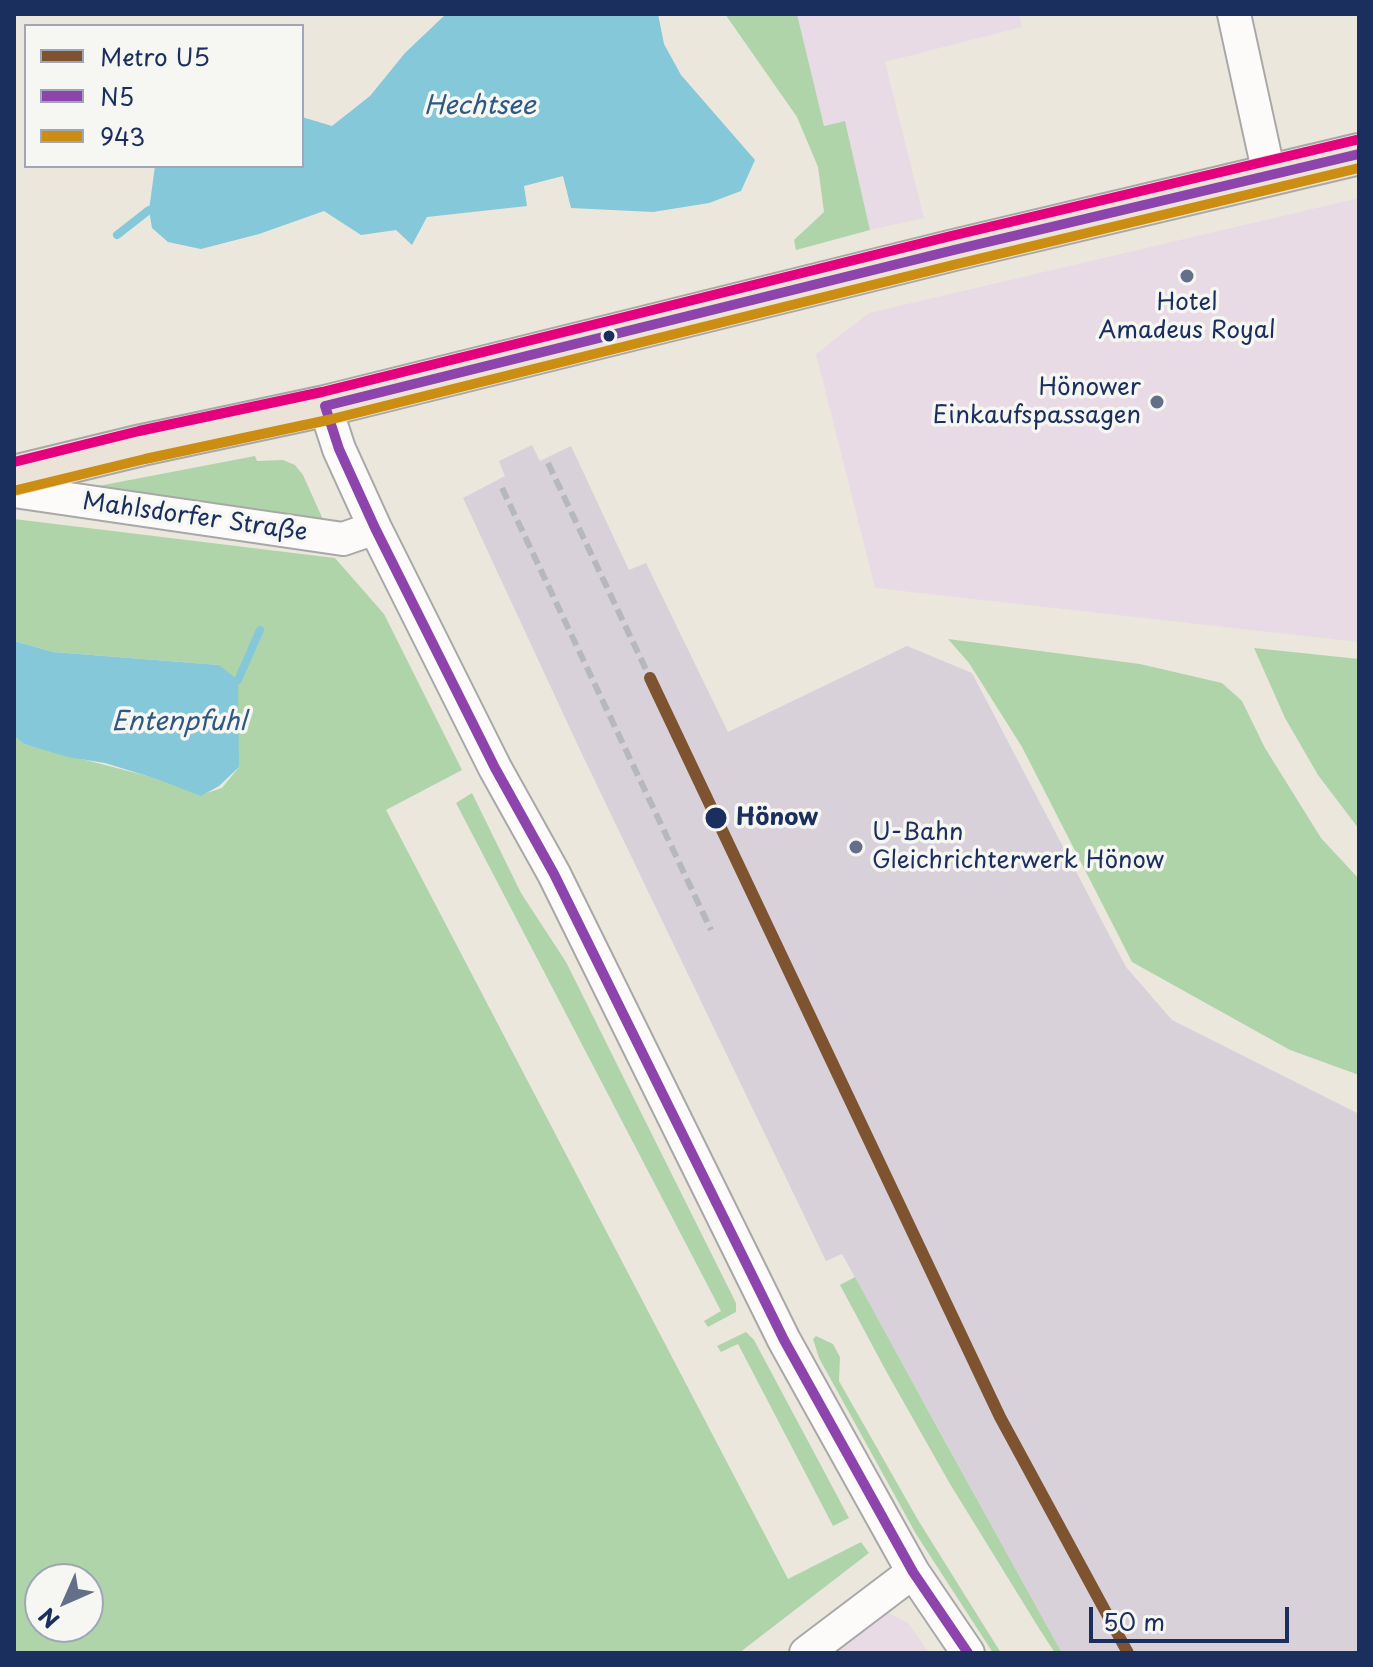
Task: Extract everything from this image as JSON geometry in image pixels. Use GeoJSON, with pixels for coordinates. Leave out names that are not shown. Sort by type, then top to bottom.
{"type":"FeatureCollection","features":[{"type":"Feature","properties":{"kind":"main road","name":"Mahlsdorfer Straße"},"geometry":{"type":"LineString","coordinates":[[14,476],[325,406],[1359,154]]}},
{"type":"Feature","properties":{"kind":"street"},"geometry":{"type":"LineString","coordinates":[[1234,14],[1269,174]]}},
{"type":"Feature","properties":{"kind":"street"},"geometry":{"type":"LineString","coordinates":[[325,406],[339,449],[375,528],[495,768],[561,888],[784,1340],[913,1572],[968,1653]]}},
{"type":"Feature","properties":{"kind":"street","name":"Mahlsdorfer Straße"},"geometry":{"type":"LineString","coordinates":[[14,491],[343,539],[375,528]]}},
{"type":"Feature","properties":{"kind":"street"},"geometry":{"type":"LineString","coordinates":[[806,1653],[913,1572]]}},
{"type":"Feature","properties":{"kind":"shaded area"},"geometry":{"type":"Polygon","coordinates":[[[797,14],[1019,14],[1022,27],[885,62],[924,218],[870,230],[845,121],[824,126],[797,14]]]}},
{"type":"Feature","properties":{"kind":"shaded area"},"geometry":{"type":"Polygon","coordinates":[[[1359,198],[1359,642],[875,588],[816,354],[869,313],[1359,198]]]}},
{"type":"Feature","properties":{"kind":"shaded area"},"geometry":{"type":"Polygon","coordinates":[[[532,445],[540,461],[571,446],[629,570],[646,563],[728,732],[907,646],[972,673],[1126,967],[1172,1020],[1359,1114],[1359,1653],[1062,1653],[842,1254],[826,1261],[580,750],[463,498],[505,476],[499,461],[532,445]]]}},
{"type":"Feature","properties":{"kind":"shaded area"},"geometry":{"type":"Polygon","coordinates":[[[885,1611],[909,1624],[929,1653],[829,1653],[885,1611]]]}},
{"type":"Feature","properties":{"kind":"green space"},"geometry":{"type":"Polygon","coordinates":[[[725,14],[797,14],[824,126],[845,121],[870,230],[796,250],[794,240],[824,212],[818,167],[797,117],[725,14]]]}},
{"type":"Feature","properties":{"kind":"green space"},"geometry":{"type":"Polygon","coordinates":[[[255,456],[257,461],[283,460],[295,465],[303,475],[325,524],[88,488],[255,456]]]}},
{"type":"Feature","properties":{"kind":"green space"},"geometry":{"type":"Polygon","coordinates":[[[14,519],[335,558],[384,614],[462,770],[386,810],[788,1579],[861,1542],[869,1553],[739,1653],[14,1653],[14,736],[24,744],[159,779],[200,795],[222,788],[239,767],[219,665],[53,652],[14,641],[14,519]]]}},
{"type":"Feature","properties":{"kind":"green space"},"geometry":{"type":"Polygon","coordinates":[[[948,639],[1140,664],[1222,683],[1242,701],[1265,748],[1321,838],[1359,879],[1359,1075],[1290,1050],[1132,962],[1022,747],[969,663],[948,639]]]}},
{"type":"Feature","properties":{"kind":"green space"},"geometry":{"type":"Polygon","coordinates":[[[1254,648],[1359,659],[1359,829],[1318,775],[1285,718],[1254,648]]]}},
{"type":"Feature","properties":{"kind":"green space"},"geometry":{"type":"Polygon","coordinates":[[[472,793],[521,893],[566,962],[736,1303],[736,1312],[708,1327],[704,1321],[721,1311],[456,803],[472,793]]]}},
{"type":"Feature","properties":{"kind":"green space"},"geometry":{"type":"Polygon","coordinates":[[[855,1277],[1062,1653],[1055,1653],[1040,1630],[950,1484],[886,1371],[840,1285],[855,1277]]]}},
{"type":"Feature","properties":{"kind":"green space"},"geometry":{"type":"Polygon","coordinates":[[[746,1332],[754,1340],[849,1518],[833,1526],[738,1344],[721,1352],[717,1346],[746,1332]]]}},
{"type":"Feature","properties":{"kind":"green space"},"geometry":{"type":"Polygon","coordinates":[[[816,1336],[833,1344],[840,1357],[839,1381],[918,1520],[1001,1653],[993,1653],[916,1534],[819,1358],[813,1339],[816,1336]]]}},
{"type":"Feature","properties":{"kind":"water","name":"Hechtsee"},"geometry":{"type":"Polygon","coordinates":[[[446,14],[658,14],[664,44],[681,75],[755,160],[741,191],[709,203],[653,212],[571,208],[563,176],[524,186],[527,206],[427,217],[412,245],[396,230],[361,235],[324,211],[259,234],[201,249],[168,242],[152,228],[149,210],[155,168],[304,168],[304,118],[332,126],[370,96],[405,53],[446,14]]]}},
{"type":"Feature","properties":{"kind":"water","name":"Entenpfuhl"},"geometry":{"type":"Polygon","coordinates":[[[14,641],[53,652],[219,665],[238,680],[239,767],[219,786],[201,796],[105,763],[68,757],[24,744],[14,736],[14,641]]]}},
{"type":"Feature","properties":{"kind":"waterway"},"geometry":{"type":"LineString","coordinates":[[117,235],[149,210]]}},
{"type":"Feature","properties":{"kind":"waterway"},"geometry":{"type":"LineString","coordinates":[[238,680],[260,630]]}},
{"type":"Feature","properties":{"kind":"railway"},"geometry":{"type":"LineString","coordinates":[[548,463],[650,678]]}},
{"type":"Feature","properties":{"kind":"railway"},"geometry":{"type":"LineString","coordinates":[[502,488],[711,930]]}},
{"type":"Feature","properties":{"kind":"metro line","name":"U5"},"geometry":{"type":"LineString","coordinates":[[650,678],[1000,1417],[1128,1653]]}},
{"type":"Feature","properties":{"kind":"transit line"},"geometry":{"type":"LineString","coordinates":[[14,462],[139,431],[322,392],[951,236],[1356,140]]}},
{"type":"Feature","properties":{"kind":"transit line","name":"N5"},"geometry":{"type":"LineString","coordinates":[[325,406],[954,250],[1359,154]]}},
{"type":"Feature","properties":{"kind":"transit line","name":"943"},"geometry":{"type":"LineString","coordinates":[[17,490],[328,420],[1359,168]]}},
{"type":"Feature","properties":{"kind":"transit line","name":"N5"},"geometry":{"type":"LineString","coordinates":[[325,406],[339,449],[375,528],[495,768],[554,874],[784,1340],[913,1572],[968,1653]]}},
{"type":"Feature","properties":{"kind":"place","name":"Hotel Amadeus Royal"},"geometry":{"type":"Point","coordinates":[1187,276]}},
{"type":"Feature","properties":{"kind":"place","name":"Hönower Einkaufspassagen"},"geometry":{"type":"Point","coordinates":[1157,402]}},
{"type":"Feature","properties":{"kind":"place","name":"Hönow"},"geometry":{"type":"Point","coordinates":[716,818]}},
{"type":"Feature","properties":{"kind":"place","name":"U-Bahn Gleichrichterwerk Hönow"},"geometry":{"type":"Point","coordinates":[856,847]}}]}
